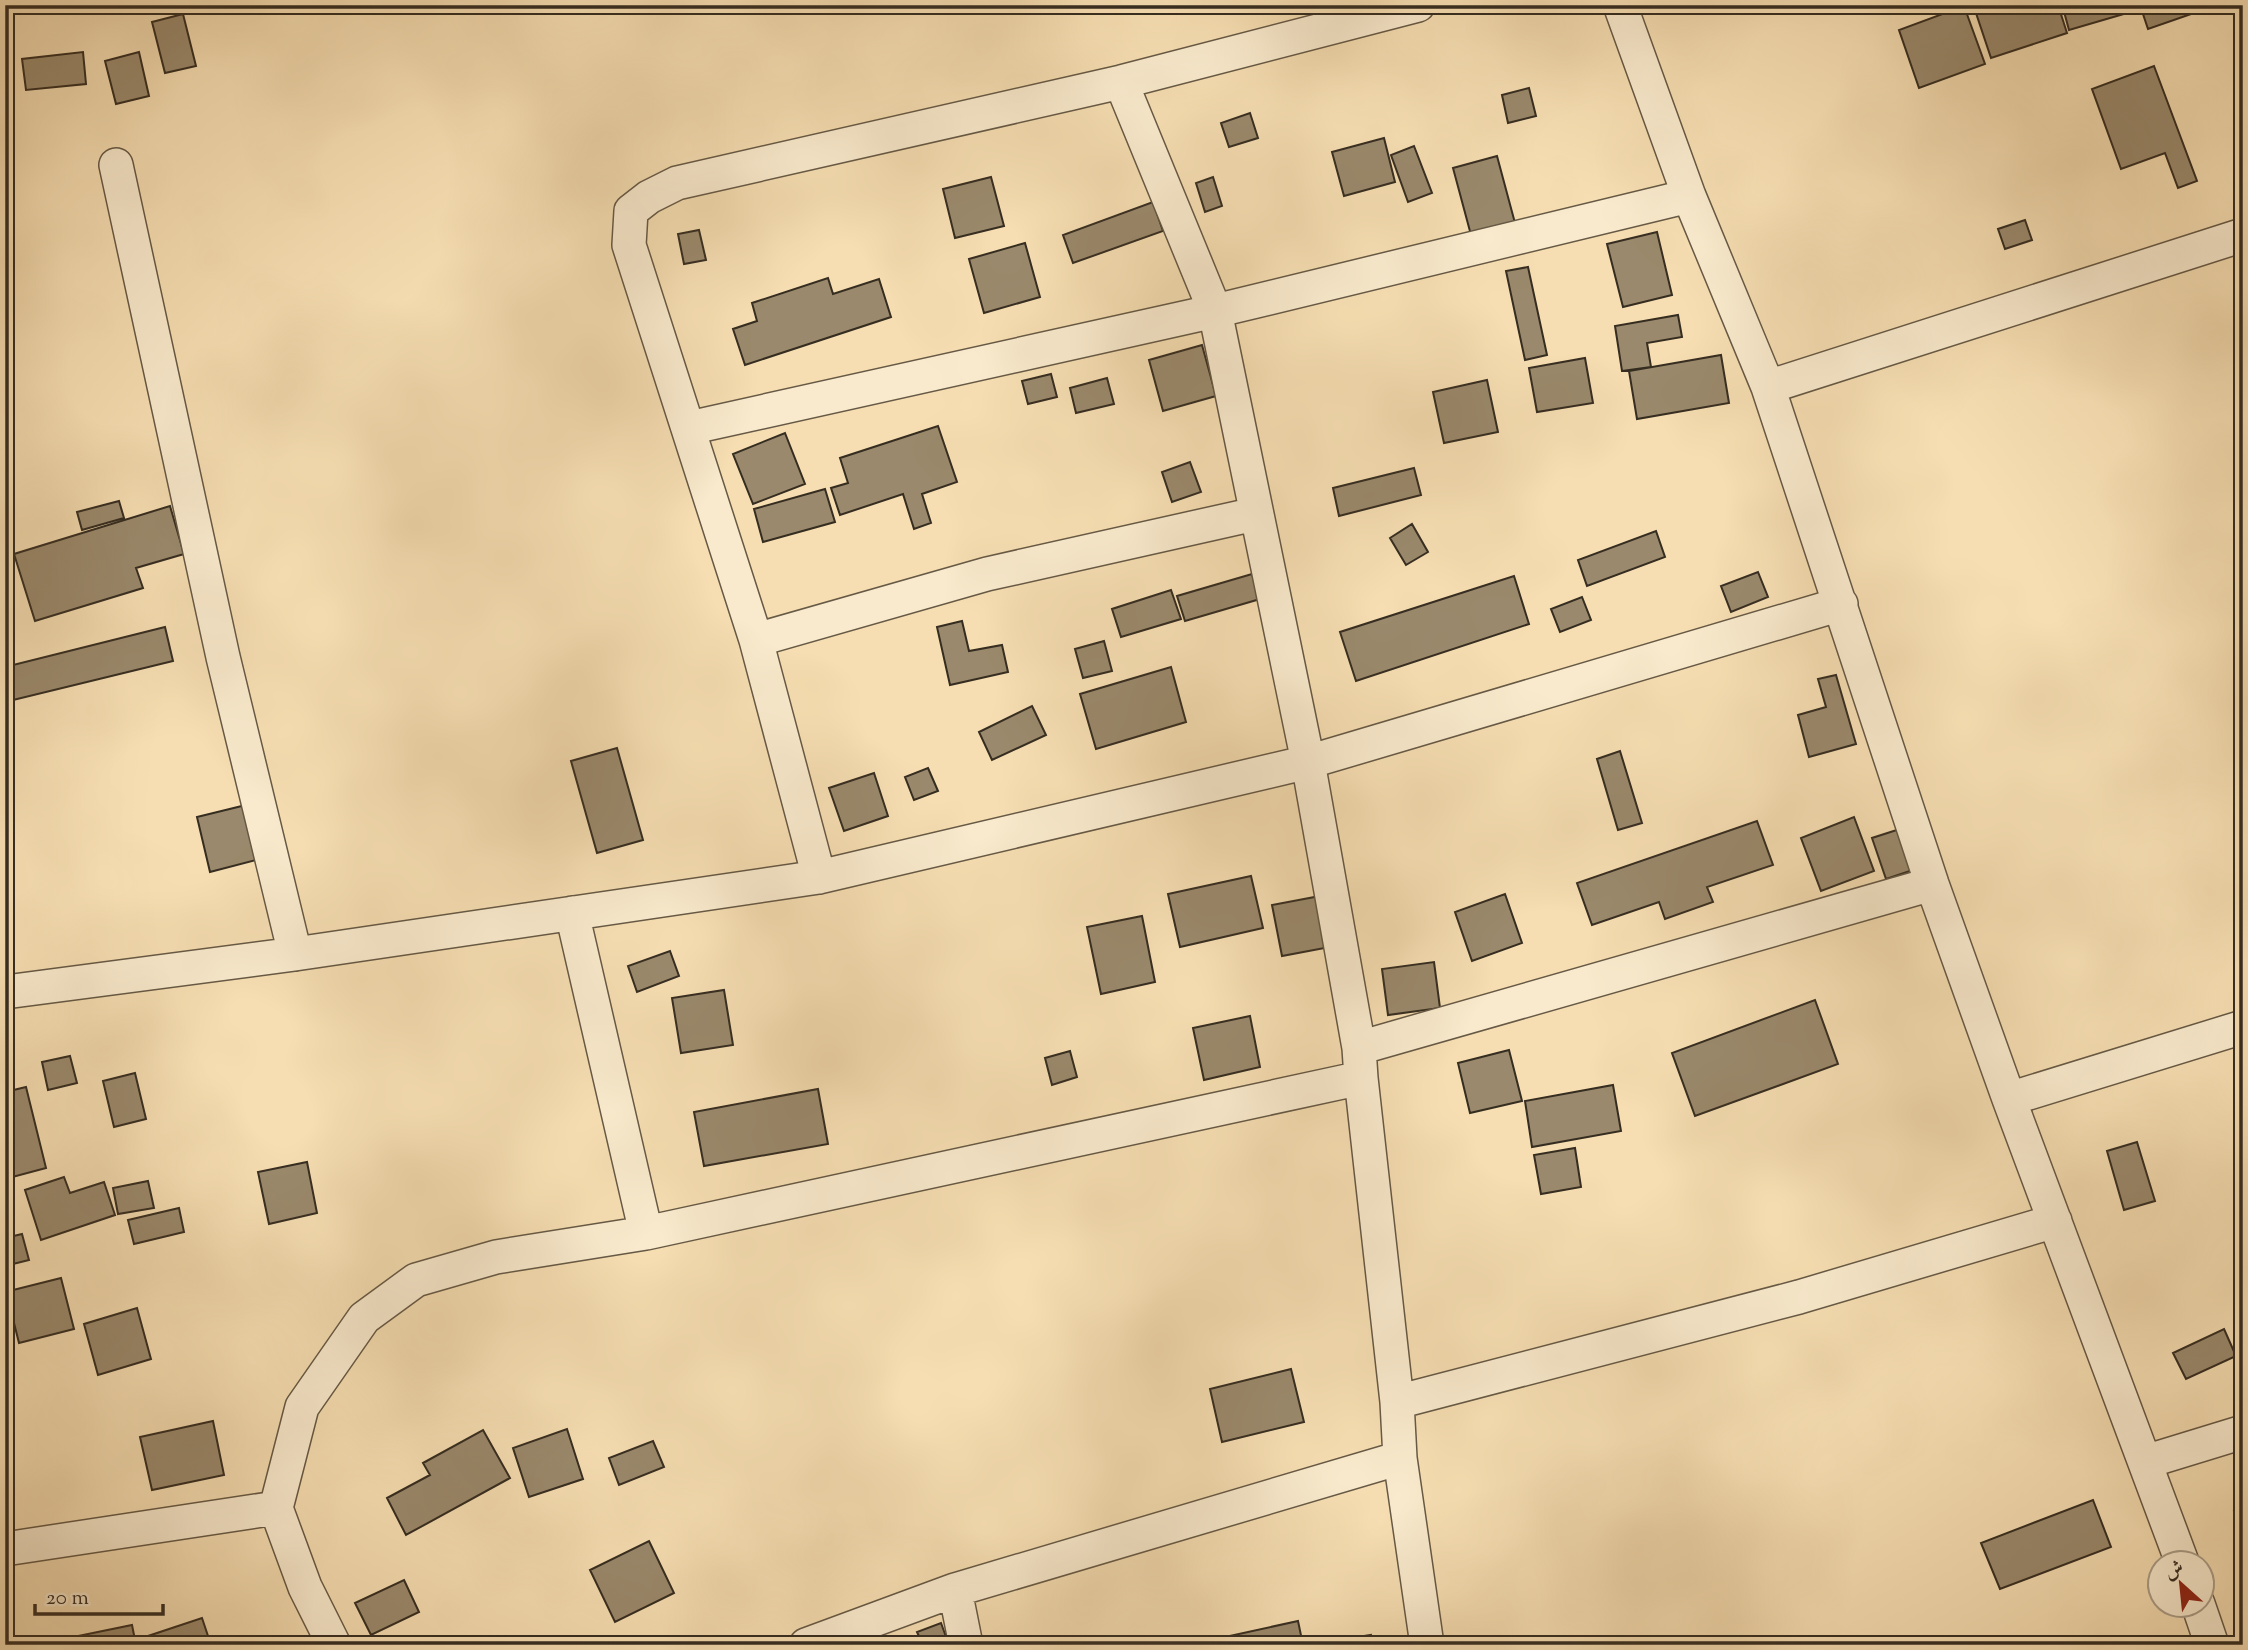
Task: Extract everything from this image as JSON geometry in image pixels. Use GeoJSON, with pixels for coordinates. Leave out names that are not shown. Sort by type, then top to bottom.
{"type":"FeatureCollection","features":[{"type":"Feature","properties":{"kind":"street"},"geometry":{"type":"LineString","coordinates":[[819,877],[756,640],[629,245],[631,211],[649,197],[677,183],[1121,82],[1418,5]]}},
{"type":"Feature","properties":{"kind":"street"},"geometry":{"type":"LineString","coordinates":[[1620,5],[1689,196],[1768,387],[1932,884],[2009,1100],[2177,1548]]}},
{"type":"Feature","properties":{"kind":"street"},"geometry":{"type":"LineString","coordinates":[[1121,82],[1215,312],[1308,762],[1360,1063],[1400,1458],[1427,1645]]}},
{"type":"Feature","properties":{"kind":"street"},"geometry":{"type":"LineString","coordinates":[[116,164],[223,657],[295,954]]}},
{"type":"Feature","properties":{"kind":"street"},"geometry":{"type":"LineString","coordinates":[[689,428],[1215,312],[1689,196]]}},
{"type":"Feature","properties":{"kind":"street"},"geometry":{"type":"LineString","coordinates":[[1768,387],[2243,234]]}},
{"type":"Feature","properties":{"kind":"street"},"geometry":{"type":"LineString","coordinates":[[756,640],[987,574],[1255,514]]}},
{"type":"Feature","properties":{"kind":"street"},"geometry":{"type":"LineString","coordinates":[[5,990],[295,954],[819,877],[1308,762],[1841,604]]}},
{"type":"Feature","properties":{"kind":"street"},"geometry":{"type":"LineString","coordinates":[[334,1645],[305,1587],[276,1508],[302,1407],[364,1318],[416,1280],[496,1257],[646,1233],[1360,1063],[1932,884]]}},
{"type":"Feature","properties":{"kind":"street"},"geometry":{"type":"LineString","coordinates":[[572,913],[646,1233]]}},
{"type":"Feature","properties":{"kind":"street"},"geometry":{"type":"LineString","coordinates":[[2009,1100],[2243,1027]]}},
{"type":"Feature","properties":{"kind":"street"},"geometry":{"type":"LineString","coordinates":[[1396,1402],[1799,1297],[2055,1221]]}},
{"type":"Feature","properties":{"kind":"street"},"geometry":{"type":"LineString","coordinates":[[2145,1462],[2243,1432]]}},
{"type":"Feature","properties":{"kind":"street"},"geometry":{"type":"LineString","coordinates":[[806,1645],[955,1590],[1400,1458]]}},
{"type":"Feature","properties":{"kind":"street"},"geometry":{"type":"LineString","coordinates":[[5,1549],[276,1508]]}},
{"type":"Feature","properties":{"kind":"street"},"geometry":{"type":"LineString","coordinates":[[955,1590],[966,1645]]}},
{"type":"Feature","properties":{"kind":"street"},"geometry":{"type":"LineString","coordinates":[[2203,1618],[2213,1645]]}},
{"type":"Feature","properties":{"kind":"building"},"geometry":{"type":"Polygon","coordinates":[[[2058,5],[2067,33],[1991,58],[1974,7],[2058,5]]]}},
{"type":"Feature","properties":{"kind":"building"},"geometry":{"type":"Polygon","coordinates":[[[2073,5],[2133,5],[2134,11],[2069,30],[2063,8],[2073,5]]]}},
{"type":"Feature","properties":{"kind":"building"},"geometry":{"type":"Polygon","coordinates":[[[2140,5],[2217,5],[2148,29],[2140,5]]]}},
{"type":"Feature","properties":{"kind":"building"},"geometry":{"type":"Polygon","coordinates":[[[1964,6],[1985,64],[1919,88],[1899,30],[1964,6]]]}},
{"type":"Feature","properties":{"kind":"building"},"geometry":{"type":"Polygon","coordinates":[[[183,14],[196,66],[165,73],[152,22],[183,14]]]}},
{"type":"Feature","properties":{"kind":"building"},"geometry":{"type":"Polygon","coordinates":[[[83,52],[86,84],[26,90],[22,59],[83,52]]]}},
{"type":"Feature","properties":{"kind":"building"},"geometry":{"type":"Polygon","coordinates":[[[139,52],[149,96],[116,104],[105,61],[139,52]]]}},
{"type":"Feature","properties":{"kind":"building"},"geometry":{"type":"Polygon","coordinates":[[[2154,66],[2197,181],[2178,188],[2165,153],[2121,169],[2092,89],[2154,66]]]}},
{"type":"Feature","properties":{"kind":"building"},"geometry":{"type":"Polygon","coordinates":[[[1529,88],[1536,116],[1508,123],[1502,95],[1529,88]]]}},
{"type":"Feature","properties":{"kind":"building"},"geometry":{"type":"Polygon","coordinates":[[[1250,113],[1258,138],[1229,147],[1221,123],[1250,113]]]}},
{"type":"Feature","properties":{"kind":"building"},"geometry":{"type":"Polygon","coordinates":[[[1384,138],[1395,182],[1344,196],[1332,152],[1384,138]]]}},
{"type":"Feature","properties":{"kind":"building"},"geometry":{"type":"Polygon","coordinates":[[[1414,146],[1432,193],[1408,202],[1391,155],[1414,146]]]}},
{"type":"Feature","properties":{"kind":"building"},"geometry":{"type":"Polygon","coordinates":[[[1497,156],[1515,223],[1471,235],[1453,168],[1497,156]]]}},
{"type":"Feature","properties":{"kind":"building"},"geometry":{"type":"Polygon","coordinates":[[[991,177],[1004,226],[955,238],[943,189],[991,177]]]}},
{"type":"Feature","properties":{"kind":"building"},"geometry":{"type":"Polygon","coordinates":[[[1213,177],[1222,206],[1205,212],[1196,183],[1213,177]]]}},
{"type":"Feature","properties":{"kind":"building"},"geometry":{"type":"Polygon","coordinates":[[[1153,202],[1163,231],[1073,263],[1063,235],[1153,202]]]}},
{"type":"Feature","properties":{"kind":"building"},"geometry":{"type":"Polygon","coordinates":[[[2025,220],[2032,240],[2005,249],[1998,229],[2025,220]]]}},
{"type":"Feature","properties":{"kind":"building"},"geometry":{"type":"Polygon","coordinates":[[[699,230],[706,260],[684,264],[678,234],[699,230]]]}},
{"type":"Feature","properties":{"kind":"building"},"geometry":{"type":"Polygon","coordinates":[[[1657,232],[1672,295],[1623,307],[1607,244],[1657,232]]]}},
{"type":"Feature","properties":{"kind":"building"},"geometry":{"type":"Polygon","coordinates":[[[1025,243],[1040,297],[984,313],[969,259],[1025,243]]]}},
{"type":"Feature","properties":{"kind":"building"},"geometry":{"type":"Polygon","coordinates":[[[1528,267],[1547,355],[1525,360],[1506,271],[1528,267]]]}},
{"type":"Feature","properties":{"kind":"building"},"geometry":{"type":"Polygon","coordinates":[[[828,278],[833,294],[879,279],[891,317],[745,365],[733,329],[757,321],[752,303],[828,278]]]}},
{"type":"Feature","properties":{"kind":"building"},"geometry":{"type":"Polygon","coordinates":[[[1678,315],[1682,337],[1647,343],[1651,367],[1622,371],[1615,326],[1678,315]]]}},
{"type":"Feature","properties":{"kind":"building"},"geometry":{"type":"Polygon","coordinates":[[[1202,345],[1216,396],[1163,411],[1149,360],[1202,345]]]}},
{"type":"Feature","properties":{"kind":"building"},"geometry":{"type":"Polygon","coordinates":[[[1721,355],[1729,403],[1637,419],[1629,371],[1721,355]]]}},
{"type":"Feature","properties":{"kind":"building"},"geometry":{"type":"Polygon","coordinates":[[[1585,358],[1593,403],[1537,412],[1529,368],[1585,358]]]}},
{"type":"Feature","properties":{"kind":"building"},"geometry":{"type":"Polygon","coordinates":[[[1051,374],[1057,397],[1028,404],[1022,381],[1051,374]]]}},
{"type":"Feature","properties":{"kind":"building"},"geometry":{"type":"Polygon","coordinates":[[[1107,378],[1114,404],[1076,413],[1070,388],[1107,378]]]}},
{"type":"Feature","properties":{"kind":"building"},"geometry":{"type":"Polygon","coordinates":[[[1487,380],[1498,432],[1444,443],[1433,392],[1487,380]]]}},
{"type":"Feature","properties":{"kind":"building"},"geometry":{"type":"Polygon","coordinates":[[[938,426],[957,482],[922,494],[931,523],[914,529],[903,494],[840,515],[831,488],[848,483],[840,458],[938,426]]]}},
{"type":"Feature","properties":{"kind":"building"},"geometry":{"type":"Polygon","coordinates":[[[785,433],[805,484],[753,504],[733,454],[785,433]]]}},
{"type":"Feature","properties":{"kind":"building"},"geometry":{"type":"Polygon","coordinates":[[[1190,462],[1201,492],[1172,502],[1162,472],[1190,462]]]}},
{"type":"Feature","properties":{"kind":"building"},"geometry":{"type":"Polygon","coordinates":[[[1414,468],[1421,495],[1339,516],[1333,488],[1414,468]]]}},
{"type":"Feature","properties":{"kind":"building"},"geometry":{"type":"Polygon","coordinates":[[[825,489],[835,522],[763,542],[754,509],[825,489]]]}},
{"type":"Feature","properties":{"kind":"building"},"geometry":{"type":"Polygon","coordinates":[[[119,501],[124,518],[82,530],[77,512],[119,501]]]}},
{"type":"Feature","properties":{"kind":"building"},"geometry":{"type":"Polygon","coordinates":[[[170,506],[184,554],[136,568],[143,588],[35,621],[14,554],[170,506]]]}},
{"type":"Feature","properties":{"kind":"building"},"geometry":{"type":"Polygon","coordinates":[[[1412,524],[1428,552],[1406,565],[1390,538],[1412,524]]]}},
{"type":"Feature","properties":{"kind":"building"},"geometry":{"type":"Polygon","coordinates":[[[1656,531],[1665,557],[1587,586],[1578,560],[1656,531]]]}},
{"type":"Feature","properties":{"kind":"building"},"geometry":{"type":"Polygon","coordinates":[[[1758,572],[1768,597],[1731,612],[1721,586],[1758,572]]]}},
{"type":"Feature","properties":{"kind":"building"},"geometry":{"type":"Polygon","coordinates":[[[1252,574],[1260,599],[1185,621],[1177,596],[1252,574]]]}},
{"type":"Feature","properties":{"kind":"building"},"geometry":{"type":"Polygon","coordinates":[[[1514,576],[1529,624],[1356,681],[1340,632],[1514,576]]]}},
{"type":"Feature","properties":{"kind":"building"},"geometry":{"type":"Polygon","coordinates":[[[1171,590],[1181,619],[1121,637],[1112,609],[1171,590]]]}},
{"type":"Feature","properties":{"kind":"building"},"geometry":{"type":"Polygon","coordinates":[[[1582,597],[1591,620],[1560,632],[1551,609],[1582,597]]]}},
{"type":"Feature","properties":{"kind":"building"},"geometry":{"type":"Polygon","coordinates":[[[962,621],[969,651],[1002,645],[1008,672],[950,685],[937,627],[962,621]]]}},
{"type":"Feature","properties":{"kind":"building"},"geometry":{"type":"Polygon","coordinates":[[[165,627],[173,661],[5,702],[5,667],[165,627]]]}},
{"type":"Feature","properties":{"kind":"building"},"geometry":{"type":"Polygon","coordinates":[[[1104,641],[1112,671],[1083,678],[1075,649],[1104,641]]]}},
{"type":"Feature","properties":{"kind":"building"},"geometry":{"type":"Polygon","coordinates":[[[1171,667],[1186,722],[1096,749],[1080,694],[1171,667]]]}},
{"type":"Feature","properties":{"kind":"building"},"geometry":{"type":"Polygon","coordinates":[[[1836,675],[1856,744],[1809,757],[1798,715],[1826,707],[1818,679],[1836,675]]]}},
{"type":"Feature","properties":{"kind":"building"},"geometry":{"type":"Polygon","coordinates":[[[1032,706],[1046,735],[992,760],[979,732],[1032,706]]]}},
{"type":"Feature","properties":{"kind":"building"},"geometry":{"type":"Polygon","coordinates":[[[617,748],[643,840],[597,853],[571,761],[617,748]]]}},
{"type":"Feature","properties":{"kind":"building"},"geometry":{"type":"Polygon","coordinates":[[[1620,751],[1642,823],[1618,830],[1597,759],[1620,751]]]}},
{"type":"Feature","properties":{"kind":"building"},"geometry":{"type":"Polygon","coordinates":[[[928,768],[938,791],[914,800],[905,777],[928,768]]]}},
{"type":"Feature","properties":{"kind":"building"},"geometry":{"type":"Polygon","coordinates":[[[874,773],[888,816],[844,831],[829,788],[874,773]]]}},
{"type":"Feature","properties":{"kind":"building"},"geometry":{"type":"Polygon","coordinates":[[[250,804],[264,858],[210,872],[197,817],[250,804]]]}},
{"type":"Feature","properties":{"kind":"building"},"geometry":{"type":"Polygon","coordinates":[[[1854,817],[1874,871],[1821,891],[1801,838],[1854,817]]]}},
{"type":"Feature","properties":{"kind":"building"},"geometry":{"type":"Polygon","coordinates":[[[1757,821],[1773,865],[1707,887],[1713,902],[1665,919],[1659,902],[1592,925],[1577,883],[1757,821]]]}},
{"type":"Feature","properties":{"kind":"building"},"geometry":{"type":"Polygon","coordinates":[[[1906,827],[1919,868],[1886,879],[1872,838],[1906,827]]]}},
{"type":"Feature","properties":{"kind":"building"},"geometry":{"type":"Polygon","coordinates":[[[1251,876],[1263,928],[1180,947],[1168,894],[1251,876]]]}},
{"type":"Feature","properties":{"kind":"building"},"geometry":{"type":"Polygon","coordinates":[[[1505,894],[1522,943],[1472,961],[1455,912],[1505,894]]]}},
{"type":"Feature","properties":{"kind":"building"},"geometry":{"type":"Polygon","coordinates":[[[1320,896],[1330,947],[1282,956],[1272,905],[1320,896]]]}},
{"type":"Feature","properties":{"kind":"building"},"geometry":{"type":"Polygon","coordinates":[[[1142,916],[1155,982],[1101,994],[1087,927],[1142,916]]]}},
{"type":"Feature","properties":{"kind":"building"},"geometry":{"type":"Polygon","coordinates":[[[670,951],[679,976],[637,992],[628,966],[670,951]]]}},
{"type":"Feature","properties":{"kind":"building"},"geometry":{"type":"Polygon","coordinates":[[[1434,962],[1440,1008],[1388,1015],[1382,969],[1434,962]]]}},
{"type":"Feature","properties":{"kind":"building"},"geometry":{"type":"Polygon","coordinates":[[[724,990],[733,1045],[681,1053],[672,998],[724,990]]]}},
{"type":"Feature","properties":{"kind":"building"},"geometry":{"type":"Polygon","coordinates":[[[1815,1000],[1838,1064],[1695,1116],[1672,1053],[1815,1000]]]}},
{"type":"Feature","properties":{"kind":"building"},"geometry":{"type":"Polygon","coordinates":[[[1250,1016],[1260,1067],[1204,1080],[1193,1028],[1250,1016]]]}},
{"type":"Feature","properties":{"kind":"building"},"geometry":{"type":"Polygon","coordinates":[[[1509,1050],[1522,1101],[1470,1113],[1458,1063],[1509,1050]]]}},
{"type":"Feature","properties":{"kind":"building"},"geometry":{"type":"Polygon","coordinates":[[[1070,1051],[1077,1077],[1052,1085],[1045,1058],[1070,1051]]]}},
{"type":"Feature","properties":{"kind":"building"},"geometry":{"type":"Polygon","coordinates":[[[70,1056],[77,1083],[48,1090],[42,1062],[70,1056]]]}},
{"type":"Feature","properties":{"kind":"building"},"geometry":{"type":"Polygon","coordinates":[[[135,1073],[146,1119],[114,1127],[103,1081],[135,1073]]]}},
{"type":"Feature","properties":{"kind":"building"},"geometry":{"type":"Polygon","coordinates":[[[1613,1085],[1621,1131],[1532,1147],[1525,1101],[1613,1085]]]}},
{"type":"Feature","properties":{"kind":"building"},"geometry":{"type":"Polygon","coordinates":[[[26,1087],[46,1168],[5,1179],[5,1092],[26,1087]]]}},
{"type":"Feature","properties":{"kind":"building"},"geometry":{"type":"Polygon","coordinates":[[[818,1089],[828,1144],[704,1166],[694,1112],[818,1089]]]}},
{"type":"Feature","properties":{"kind":"building"},"geometry":{"type":"Polygon","coordinates":[[[2137,1142],[2155,1201],[2124,1210],[2107,1151],[2137,1142]]]}},
{"type":"Feature","properties":{"kind":"building"},"geometry":{"type":"Polygon","coordinates":[[[1575,1148],[1581,1187],[1541,1194],[1534,1155],[1575,1148]]]}},
{"type":"Feature","properties":{"kind":"building"},"geometry":{"type":"Polygon","coordinates":[[[307,1162],[317,1213],[269,1224],[258,1172],[307,1162]]]}},
{"type":"Feature","properties":{"kind":"building"},"geometry":{"type":"Polygon","coordinates":[[[64,1177],[70,1193],[104,1182],[115,1215],[41,1240],[25,1190],[64,1177]]]}},
{"type":"Feature","properties":{"kind":"building"},"geometry":{"type":"Polygon","coordinates":[[[148,1181],[154,1208],[118,1214],[113,1188],[148,1181]]]}},
{"type":"Feature","properties":{"kind":"building"},"geometry":{"type":"Polygon","coordinates":[[[179,1208],[184,1232],[134,1244],[128,1220],[179,1208]]]}},
{"type":"Feature","properties":{"kind":"building"},"geometry":{"type":"Polygon","coordinates":[[[22,1234],[29,1260],[5,1266],[5,1238],[22,1234]]]}},
{"type":"Feature","properties":{"kind":"building"},"geometry":{"type":"Polygon","coordinates":[[[61,1278],[74,1329],[19,1343],[12,1315],[5,1317],[5,1292],[61,1278]]]}},
{"type":"Feature","properties":{"kind":"building"},"geometry":{"type":"Polygon","coordinates":[[[137,1308],[151,1359],[98,1375],[84,1324],[137,1308]]]}},
{"type":"Feature","properties":{"kind":"building"},"geometry":{"type":"Polygon","coordinates":[[[2224,1329],[2236,1356],[2186,1379],[2173,1353],[2224,1329]]]}},
{"type":"Feature","properties":{"kind":"building"},"geometry":{"type":"Polygon","coordinates":[[[1291,1369],[1304,1422],[1222,1442],[1210,1389],[1291,1369]]]}},
{"type":"Feature","properties":{"kind":"building"},"geometry":{"type":"Polygon","coordinates":[[[213,1421],[224,1475],[152,1490],[140,1437],[213,1421]]]}},
{"type":"Feature","properties":{"kind":"building"},"geometry":{"type":"Polygon","coordinates":[[[567,1429],[583,1479],[529,1497],[513,1448],[567,1429]]]}},
{"type":"Feature","properties":{"kind":"building"},"geometry":{"type":"Polygon","coordinates":[[[483,1430],[510,1478],[406,1535],[387,1498],[430,1475],[423,1463],[483,1430]]]}},
{"type":"Feature","properties":{"kind":"building"},"geometry":{"type":"Polygon","coordinates":[[[653,1441],[664,1467],[619,1485],[609,1458],[653,1441]]]}},
{"type":"Feature","properties":{"kind":"building"},"geometry":{"type":"Polygon","coordinates":[[[2093,1500],[2111,1547],[2000,1589],[1981,1543],[2093,1500]]]}},
{"type":"Feature","properties":{"kind":"building"},"geometry":{"type":"Polygon","coordinates":[[[2243,1506],[2243,1530],[2234,1511],[2243,1506]]]}},
{"type":"Feature","properties":{"kind":"building"},"geometry":{"type":"Polygon","coordinates":[[[649,1541],[674,1593],[615,1622],[590,1570],[649,1541]]]}},
{"type":"Feature","properties":{"kind":"building"},"geometry":{"type":"Polygon","coordinates":[[[404,1580],[419,1612],[371,1635],[355,1603],[404,1580]]]}},
{"type":"Feature","properties":{"kind":"building"},"geometry":{"type":"Polygon","coordinates":[[[202,1618],[211,1645],[147,1645],[145,1637],[202,1618]]]}},
{"type":"Feature","properties":{"kind":"building"},"geometry":{"type":"Polygon","coordinates":[[[1298,1621],[1303,1645],[1227,1645],[1225,1637],[1298,1621]]]}},
{"type":"Feature","properties":{"kind":"building"},"geometry":{"type":"Polygon","coordinates":[[[941,1623],[949,1645],[923,1645],[917,1632],[941,1623]]]}},
{"type":"Feature","properties":{"kind":"building"},"geometry":{"type":"Polygon","coordinates":[[[132,1625],[136,1645],[39,1645],[39,1644],[132,1625]]]}},
{"type":"Feature","properties":{"kind":"building"},"geometry":{"type":"Polygon","coordinates":[[[1371,1635],[1373,1645],[1318,1645],[1318,1643],[1371,1635]]]}}]}
